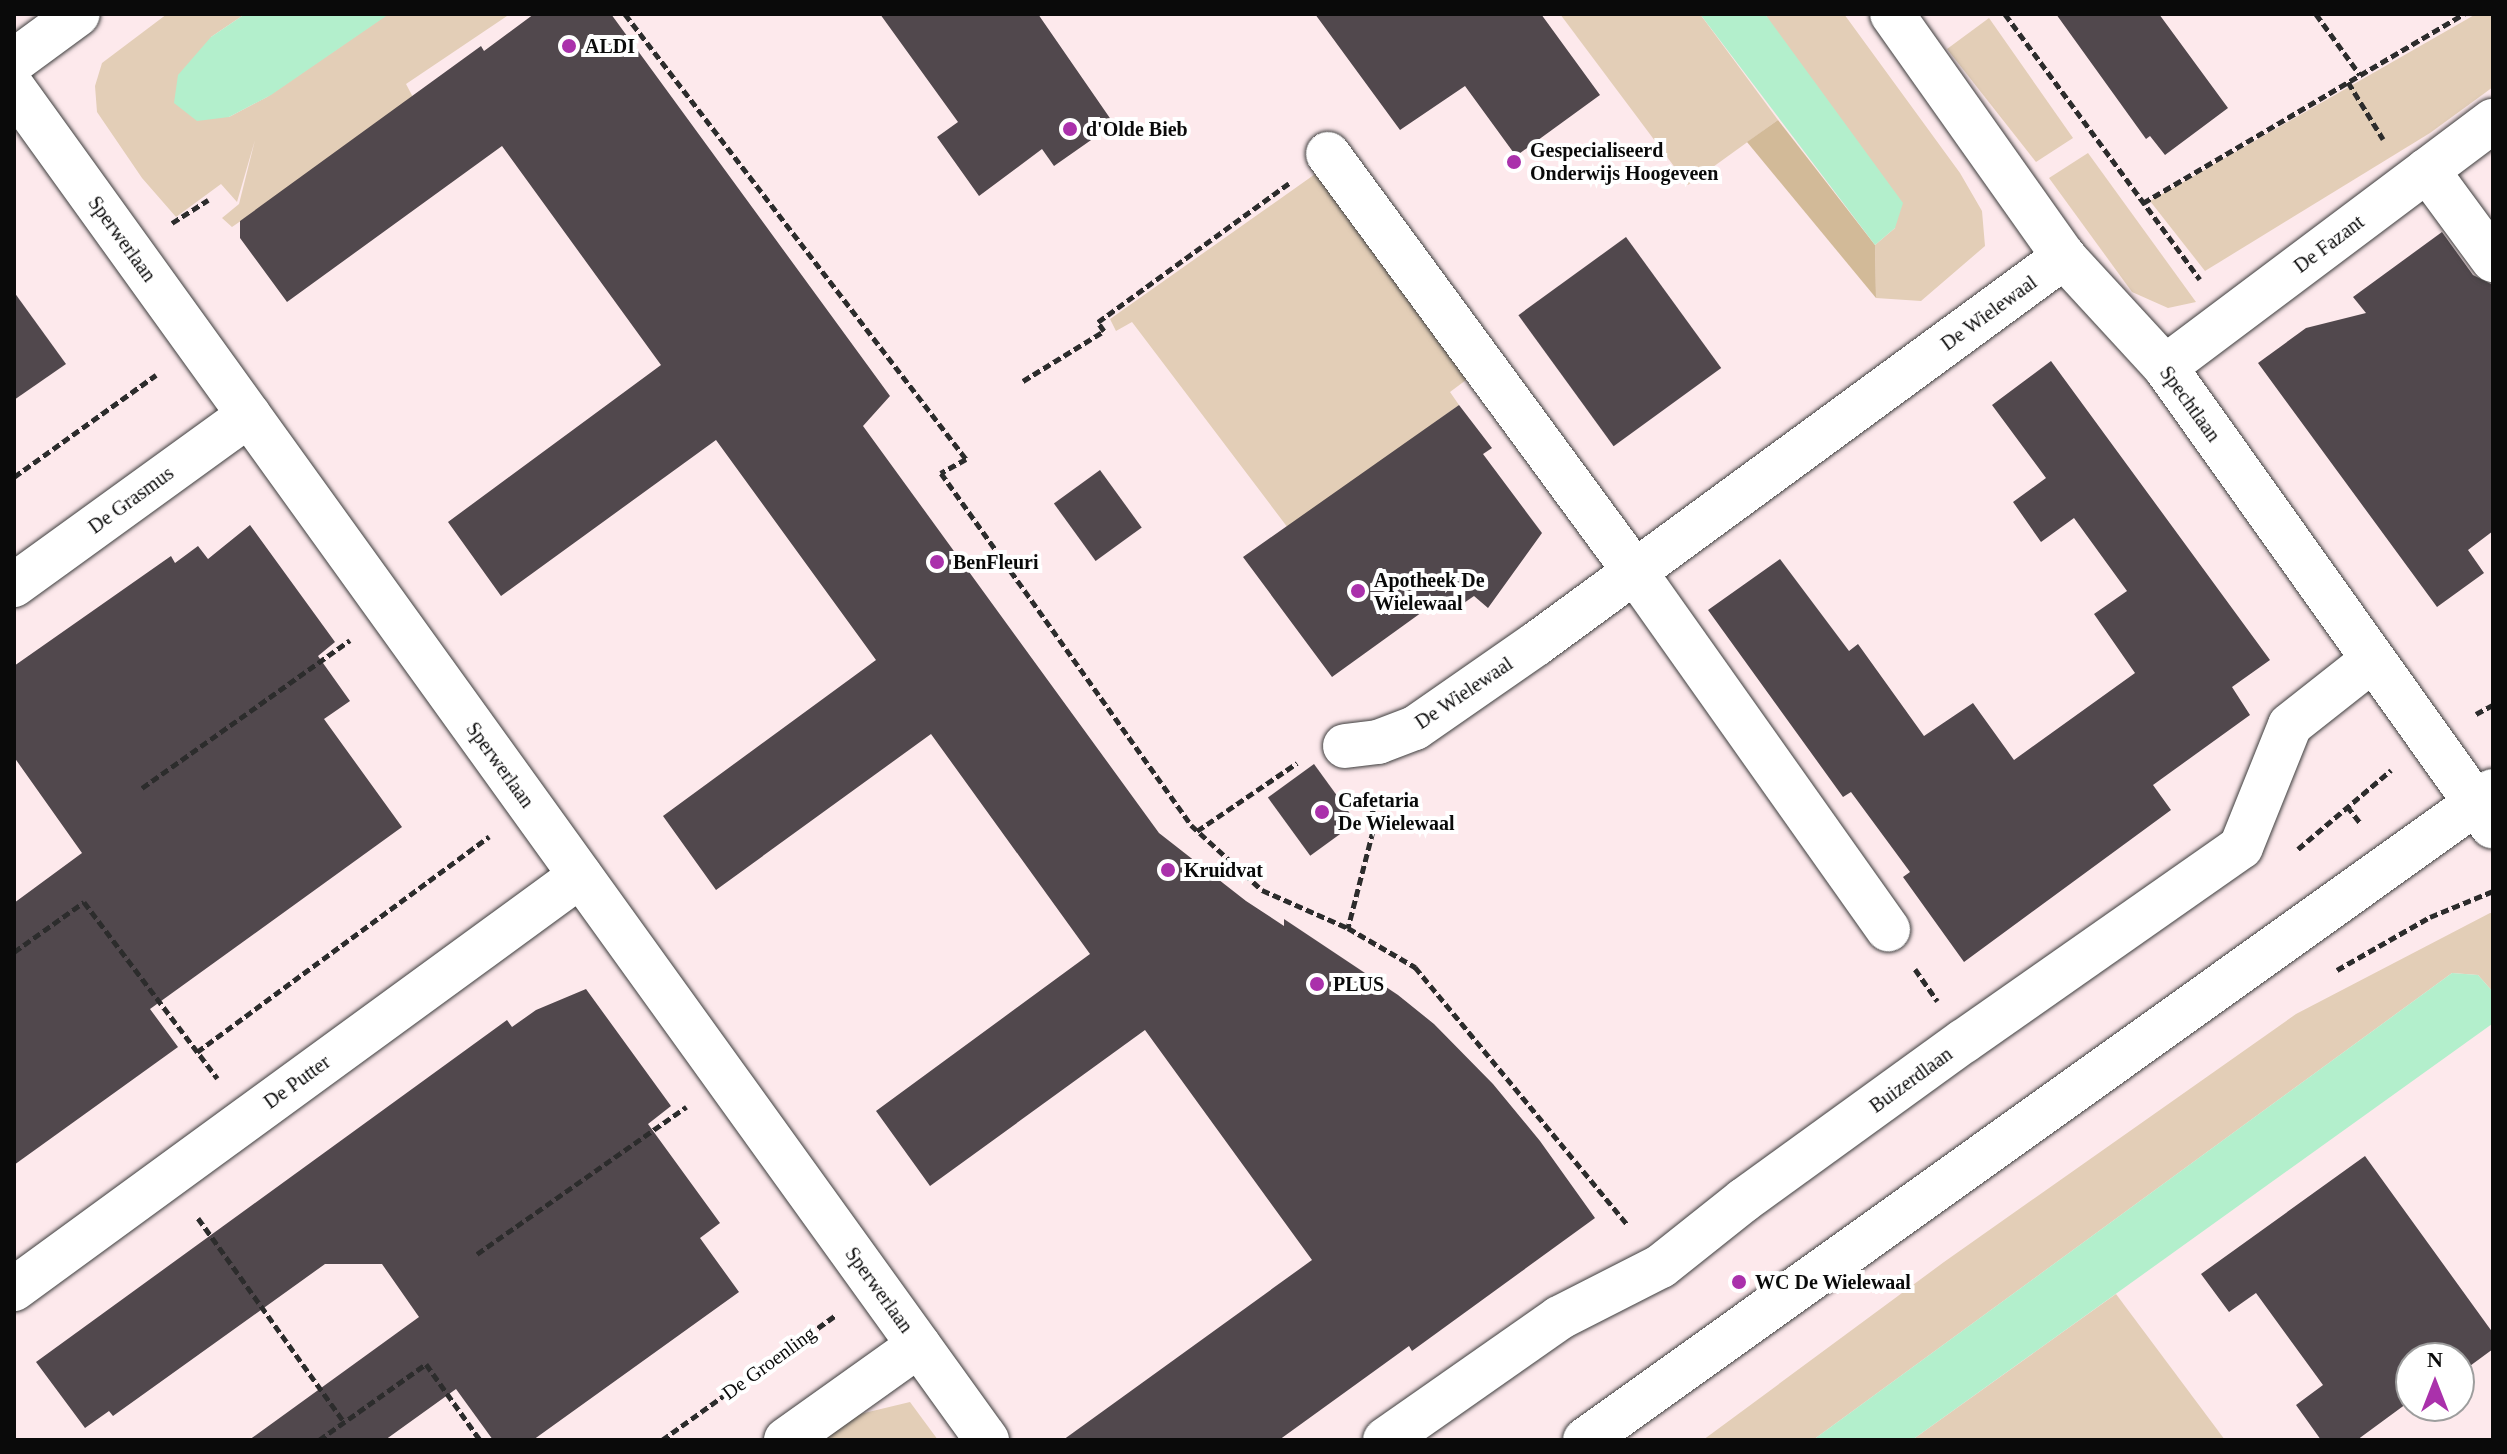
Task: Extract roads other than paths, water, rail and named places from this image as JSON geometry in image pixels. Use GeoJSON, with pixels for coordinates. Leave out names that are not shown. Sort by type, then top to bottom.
{"type":"FeatureCollection","features":[{"type":"Feature","properties":{"kind":"street"},"geometry":{"type":"LineString","coordinates":[[14,61],[78,14]]}},
{"type":"Feature","properties":{"kind":"street","name":"Spechtlaan"},"geometry":{"type":"LineString","coordinates":[[1892,14],[2064,257],[2165,367],[2371,661],[2487,808]]}},
{"type":"Feature","properties":{"kind":"street","name":"Sperwerlaan"},"geometry":{"type":"LineString","coordinates":[[14,89],[987,1440]]}},
{"type":"Feature","properties":{"kind":"street","name":"De Fazant"},"geometry":{"type":"LineString","coordinates":[[2165,367],[2493,121]]}},
{"type":"Feature","properties":{"kind":"street"},"geometry":{"type":"LineString","coordinates":[[1328,154],[1635,572],[1888,929]]}},
{"type":"Feature","properties":{"kind":"street"},"geometry":{"type":"LineString","coordinates":[[2419,176],[2493,260]]}},
{"type":"Feature","properties":{"kind":"street","name":"De Wielewaal"},"geometry":{"type":"LineString","coordinates":[[1345,746],[1378,742],[1415,728],[1635,572],[2064,257]]}},
{"type":"Feature","properties":{"kind":"street","name":"De Grasmus"},"geometry":{"type":"LineString","coordinates":[[14,585],[249,415]]}},
{"type":"Feature","properties":{"kind":"street","name":"Buizerdlaan"},"geometry":{"type":"LineString","coordinates":[[1385,1440],[1559,1318],[1661,1266],[1744,1200],[1964,1041],[2241,847],[2290,725],[2371,661]]}},
{"type":"Feature","properties":{"kind":"street"},"geometry":{"type":"LineString","coordinates":[[1585,1440],[2487,808]]}},
{"type":"Feature","properties":{"kind":"street","name":"De Putter"},"geometry":{"type":"LineString","coordinates":[[14,1289],[580,876]]}},
{"type":"Feature","properties":{"kind":"street"},"geometry":{"type":"LineString","coordinates":[[786,1440],[919,1345]]}},
{"type":"Feature","properties":{"kind":"place","name":"ALDI"},"geometry":{"type":"Point","coordinates":[569,46]}},
{"type":"Feature","properties":{"kind":"place","name":"d'Olde Bieb"},"geometry":{"type":"Point","coordinates":[1070,129]}},
{"type":"Feature","properties":{"kind":"place","name":"Gespecialiseerd Onderwijs Hoogeveen"},"geometry":{"type":"Point","coordinates":[1514,162]}},
{"type":"Feature","properties":{"kind":"place","name":"BenFleuri"},"geometry":{"type":"Point","coordinates":[937,562]}},
{"type":"Feature","properties":{"kind":"place","name":"Apotheek De Wielewaal"},"geometry":{"type":"Point","coordinates":[1358,591]}},
{"type":"Feature","properties":{"kind":"place","name":"Cafetaria De Wielewaal"},"geometry":{"type":"Point","coordinates":[1322,812]}},
{"type":"Feature","properties":{"kind":"place","name":"Kruidvat"},"geometry":{"type":"Point","coordinates":[1168,870]}},
{"type":"Feature","properties":{"kind":"place","name":"PLUS"},"geometry":{"type":"Point","coordinates":[1317,984]}},
{"type":"Feature","properties":{"kind":"place","name":"WC De Wielewaal"},"geometry":{"type":"Point","coordinates":[1739,1282]}}]}
